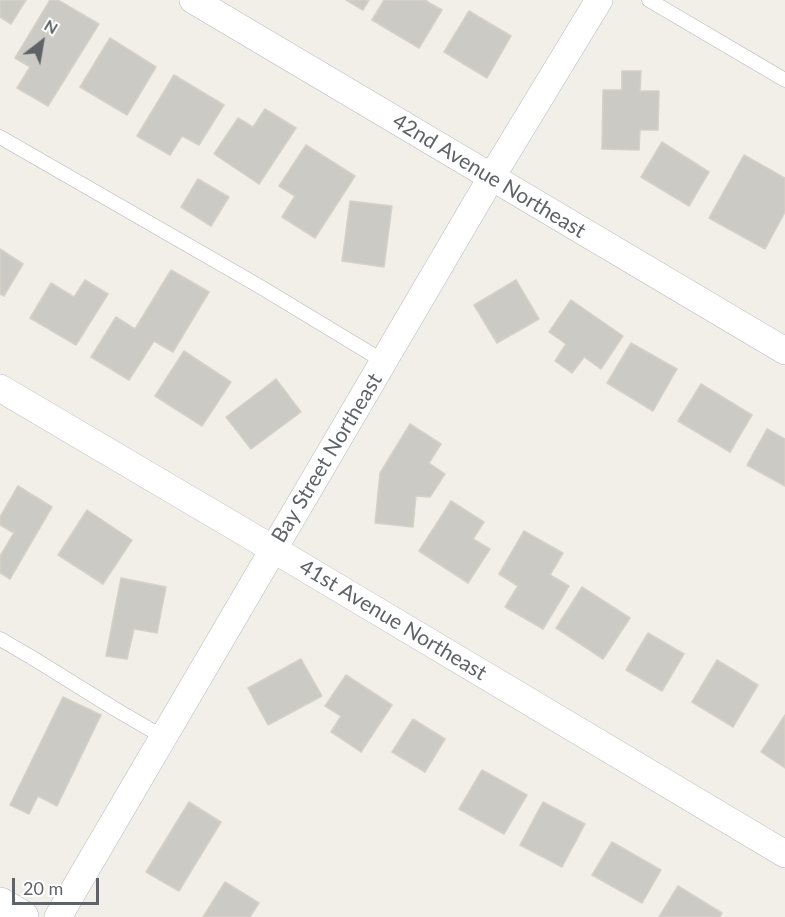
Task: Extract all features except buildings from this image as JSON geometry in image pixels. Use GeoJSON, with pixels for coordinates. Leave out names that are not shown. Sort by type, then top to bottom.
{"type":"FeatureCollection","features":[{"type":"Feature","properties":{"kind":"street","name":"42nd Avenue Northeast"},"geometry":{"type":"LineString","coordinates":[[193,0],[785,351]]}},
{"type":"Feature","properties":{"kind":"street","name":"Bay Street Northeast"},"geometry":{"type":"LineString","coordinates":[[58,917],[383,361],[599,0]]}},
{"type":"Feature","properties":{"kind":"street","name":"41st Avenue Northeast"},"geometry":{"type":"LineString","coordinates":[[0,388],[785,854]]}},
{"type":"Feature","properties":{"kind":"street"},"geometry":{"type":"LineString","coordinates":[[0,904],[22,917]]}},
{"type":"Feature","properties":{"kind":"lane"},"geometry":{"type":"LineString","coordinates":[[649,0],[785,80]]}},
{"type":"Feature","properties":{"kind":"lane"},"geometry":{"type":"LineString","coordinates":[[0,137],[259,286],[383,361]]}},
{"type":"Feature","properties":{"kind":"lane"},"geometry":{"type":"LineString","coordinates":[[0,639],[163,737]]}}]}
